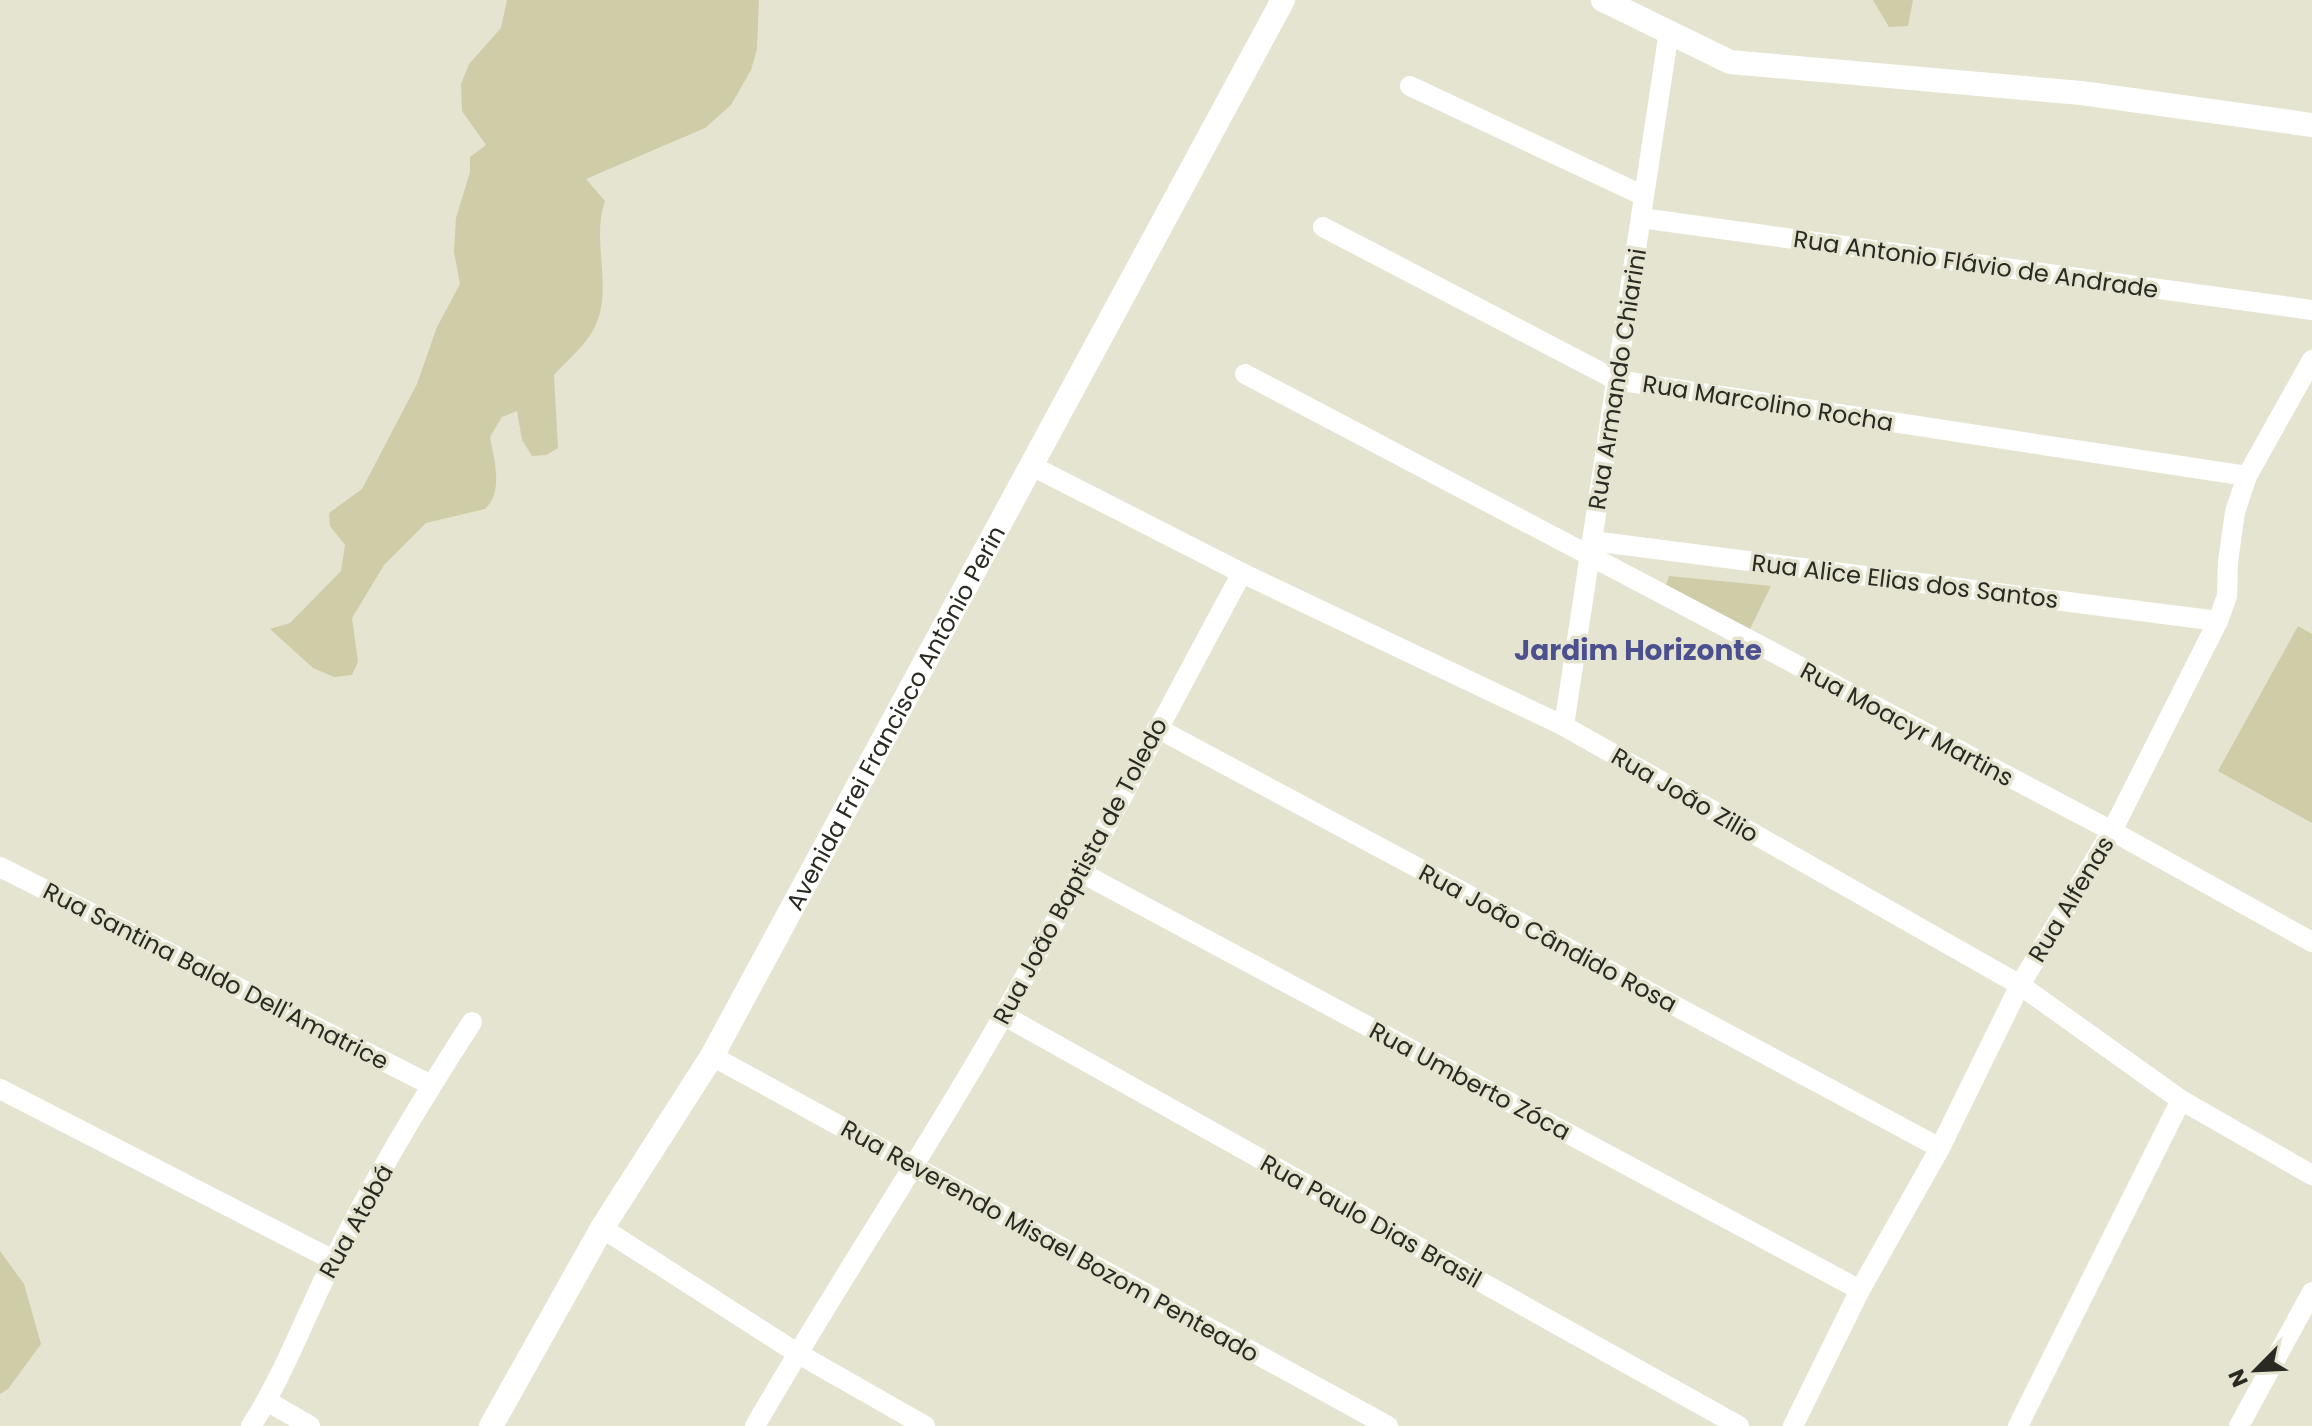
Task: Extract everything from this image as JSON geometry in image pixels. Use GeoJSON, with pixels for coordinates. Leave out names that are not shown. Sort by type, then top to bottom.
{"type":"FeatureCollection","features":[{"type":"Feature","properties":{"kind":"street","name":"Avenida Frei Francisco Antônio Perin"},"geometry":{"type":"LineString","coordinates":[[491,1426],[602,1228],[712,1056],[1283,0]]}},
{"type":"Feature","properties":{"kind":"street"},"geometry":{"type":"LineString","coordinates":[[1603,0],[1730,62],[2081,93],[2312,125]]}},
{"type":"Feature","properties":{"kind":"street","name":"Rua Armando Chiarini"},"geometry":{"type":"LineString","coordinates":[[1564,726],[1669,31]]}},
{"type":"Feature","properties":{"kind":"street"},"geometry":{"type":"LineString","coordinates":[[1410,86],[1644,196]]}},
{"type":"Feature","properties":{"kind":"street","name":"Rua Antonio Flávio de Andrade"},"geometry":{"type":"LineString","coordinates":[[1641,218],[2312,310]]}},
{"type":"Feature","properties":{"kind":"street","name":"Rua Marcolino Rocha"},"geometry":{"type":"LineString","coordinates":[[1323,227],[1616,380],[2247,476]]}},
{"type":"Feature","properties":{"kind":"street","name":"Rua Alfenas"},"geometry":{"type":"LineString","coordinates":[[1793,1426],[1860,1290],[1940,1148],[2020,985],[2112,831],[2218,621],[2227,596],[2235,512],[2247,476],[2312,360]]}},
{"type":"Feature","properties":{"kind":"street","name":"Rua Moacyr Martins"},"geometry":{"type":"LineString","coordinates":[[1245,374],[1591,549],[2312,942]]}},
{"type":"Feature","properties":{"kind":"street","name":"Rua João Zilio"},"geometry":{"type":"LineString","coordinates":[[1030,465],[1242,573],[1564,726],[2020,985],[2181,1100],[2312,1175]]}},
{"type":"Feature","properties":{"kind":"street","name":"Rua Alice Elias dos Santos"},"geometry":{"type":"LineString","coordinates":[[1591,549],[2218,621]]}},
{"type":"Feature","properties":{"kind":"street","name":"Rua João Baptista de Toledo"},"geometry":{"type":"LineString","coordinates":[[755,1426],[1003,1015],[1242,573]]}},
{"type":"Feature","properties":{"kind":"street","name":"Rua João Cândido Rosa"},"geometry":{"type":"LineString","coordinates":[[1157,728],[1940,1148]]}},
{"type":"Feature","properties":{"kind":"street","name":"Rua Santina Baldo Dell'Amatrice"},"geometry":{"type":"LineString","coordinates":[[0,867],[431,1085]]}},
{"type":"Feature","properties":{"kind":"street","name":"Rua Umberto Zóca"},"geometry":{"type":"LineString","coordinates":[[1080,872],[1860,1290]]}},
{"type":"Feature","properties":{"kind":"street","name":"Rua Paulo Dias Brasil"},"geometry":{"type":"LineString","coordinates":[[1003,1015],[1739,1426]]}},
{"type":"Feature","properties":{"kind":"street","name":"Rua Atobá"},"geometry":{"type":"LineString","coordinates":[[251,1426],[267,1401],[333,1260],[431,1085],[472,1022]]}},
{"type":"Feature","properties":{"kind":"street","name":"Rua Reverendo Misael Bozom Penteado"},"geometry":{"type":"LineString","coordinates":[[712,1056],[1388,1426]]}},
{"type":"Feature","properties":{"kind":"street"},"geometry":{"type":"LineString","coordinates":[[0,1089],[333,1260]]}},
{"type":"Feature","properties":{"kind":"street"},"geometry":{"type":"LineString","coordinates":[[2018,1426],[2181,1100]]}},
{"type":"Feature","properties":{"kind":"street"},"geometry":{"type":"LineString","coordinates":[[602,1228],[797,1353],[925,1426]]}},
{"type":"Feature","properties":{"kind":"street"},"geometry":{"type":"LineString","coordinates":[[2239,1426],[2312,1292]]}},
{"type":"Feature","properties":{"kind":"street"},"geometry":{"type":"LineString","coordinates":[[267,1401],[310,1426]]}},
{"type":"Feature","properties":{"kind":"green space"},"geometry":{"type":"Polygon","coordinates":[[[507,0],[759,0],[757,49],[751,70],[731,105],[705,128],[586,179],[605,201],[600,233],[602,301],[592,332],[554,375],[558,448],[546,455],[532,456],[522,440],[517,411],[502,417],[490,437],[496,475],[491,502],[485,509],[426,523],[384,565],[352,618],[358,662],[352,675],[334,677],[313,668],[270,629],[290,623],[341,571],[345,545],[330,526],[329,513],[362,489],[417,384],[437,327],[460,284],[454,252],[456,218],[470,172],[470,157],[486,145],[462,111],[461,84],[469,64],[501,28],[507,0]]]}},
{"type":"Feature","properties":{"kind":"green space"},"geometry":{"type":"Polygon","coordinates":[[[1873,0],[1913,0],[1908,26],[1889,27],[1873,0]]]}},
{"type":"Feature","properties":{"kind":"green space"},"geometry":{"type":"Polygon","coordinates":[[[1669,576],[1771,586],[1750,629],[1665,588],[1669,576]]]}},
{"type":"Feature","properties":{"kind":"green space"},"geometry":{"type":"Polygon","coordinates":[[[2298,626],[2312,634],[2312,823],[2218,771],[2298,626]]]}},
{"type":"Feature","properties":{"kind":"green space"},"geometry":{"type":"Polygon","coordinates":[[[0,1251],[24,1284],[41,1344],[8,1389],[0,1394],[0,1251]]]}},
{"type":"Feature","properties":{"kind":"district","name":"Jardim Horizonte"},"geometry":{"type":"Point","coordinates":[1638,650]}}]}
